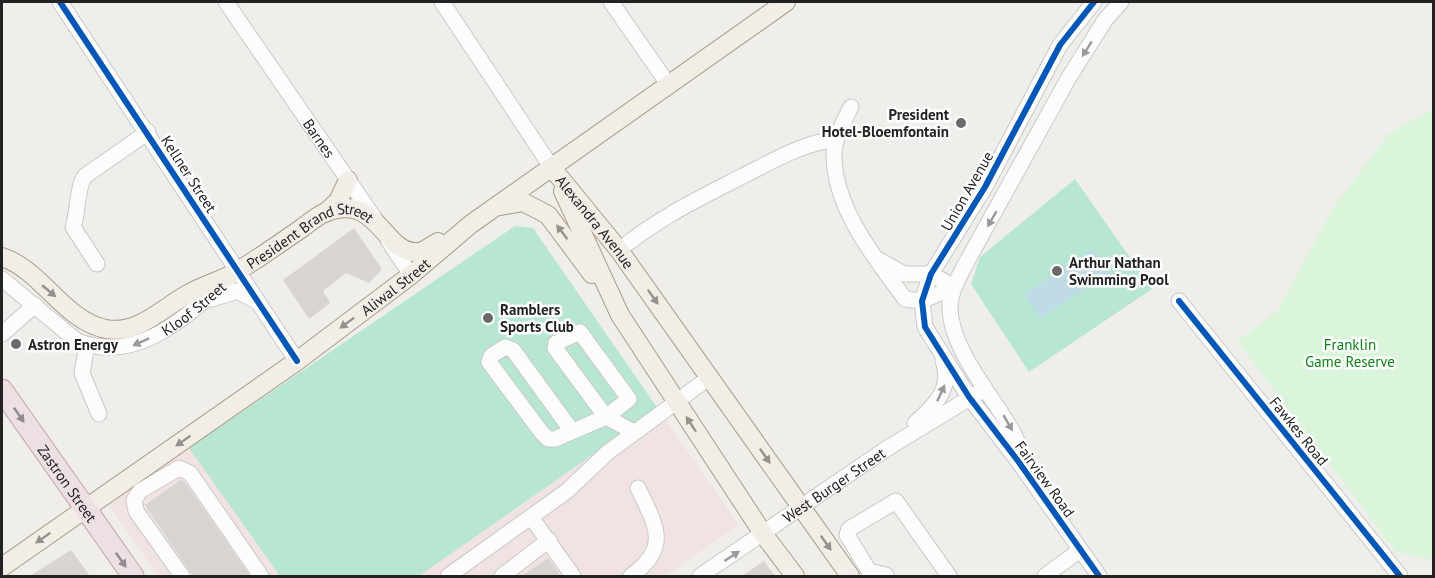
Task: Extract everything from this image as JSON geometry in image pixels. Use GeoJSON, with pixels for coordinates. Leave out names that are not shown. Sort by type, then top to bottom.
{"type":"FeatureCollection","features":[{"type":"Feature","properties":{"kind":"highway","name":"Zastron Street"},"geometry":{"type":"LineString","coordinates":[[2,390],[133,576]]}},
{"type":"Feature","properties":{"kind":"main road","name":"Aliwal Street"},"geometry":{"type":"LineString","coordinates":[[2,567],[297,361],[411,275],[471,224],[781,3]]}},
{"type":"Feature","properties":{"kind":"main road","name":"Alexandra Avenue"},"geometry":{"type":"LineString","coordinates":[[552,168],[619,250],[850,576]]}},
{"type":"Feature","properties":{"kind":"main road","name":"Alexandra Avenue"},"geometry":{"type":"LineString","coordinates":[[552,168],[620,315],[764,535],[795,576]]}},
{"type":"Feature","properties":{"kind":"main road"},"geometry":{"type":"LineString","coordinates":[[325,213],[342,196],[348,180]]}},
{"type":"Feature","properties":{"kind":"main road"},"geometry":{"type":"LineString","coordinates":[[495,207],[523,202],[548,214],[620,315]]}},
{"type":"Feature","properties":{"kind":"main road","name":"President Brand Street"},"geometry":{"type":"LineString","coordinates":[[238,271],[325,213],[348,208],[364,213],[376,221],[397,244],[409,251],[419,252],[471,224]]}},
{"type":"Feature","properties":{"kind":"main road","name":"Kloof Street"},"geometry":{"type":"LineString","coordinates":[[2,257],[21,268],[78,316],[107,329],[125,329],[146,322],[188,294],[238,271]]}},
{"type":"Feature","properties":{"kind":"street","name":"Kellner Street"},"geometry":{"type":"LineString","coordinates":[[60,2],[148,132],[297,361]]}},
{"type":"Feature","properties":{"kind":"street","name":"Barnes"},"geometry":{"type":"LineString","coordinates":[[226,2],[411,275]]}},
{"type":"Feature","properties":{"kind":"street"},"geometry":{"type":"LineString","coordinates":[[442,2],[552,168]]}},
{"type":"Feature","properties":{"kind":"street"},"geometry":{"type":"LineString","coordinates":[[611,2],[668,84]]}},
{"type":"Feature","properties":{"kind":"street","name":"Union Avenue"},"geometry":{"type":"LineString","coordinates":[[922,301],[932,274],[985,187],[1060,45],[1094,2]]}},
{"type":"Feature","properties":{"kind":"street"},"geometry":{"type":"LineString","coordinates":[[1018,461],[1018,443],[1013,432],[960,347],[954,331],[950,304],[954,287],[1057,98],[1105,20],[1121,2]]}},
{"type":"Feature","properties":{"kind":"street"},"geometry":{"type":"LineString","coordinates":[[1037,88],[1057,98]]}},
{"type":"Feature","properties":{"kind":"street"},"geometry":{"type":"LineString","coordinates":[[851,107],[837,139],[834,154],[843,198],[874,257],[905,299],[922,301],[954,287]]}},
{"type":"Feature","properties":{"kind":"street"},"geometry":{"type":"LineString","coordinates":[[97,264],[73,227],[78,213],[80,183],[85,176],[148,132]]}},
{"type":"Feature","properties":{"kind":"street"},"geometry":{"type":"LineString","coordinates":[[619,250],[653,223],[683,205],[800,147],[837,139]]}},
{"type":"Feature","properties":{"kind":"street"},"geometry":{"type":"LineString","coordinates":[[874,257],[904,274],[932,274],[954,287]]}},
{"type":"Feature","properties":{"kind":"street","name":"Kloof Street"},"geometry":{"type":"LineString","coordinates":[[2,279],[77,341],[87,345],[128,348],[161,333],[200,305],[238,271]]}},
{"type":"Feature","properties":{"kind":"street"},"geometry":{"type":"LineString","coordinates":[[200,305],[222,294],[237,291],[261,304]]}},
{"type":"Feature","properties":{"kind":"street"},"geometry":{"type":"LineString","coordinates":[[922,301],[925,327],[969,397]]}},
{"type":"Feature","properties":{"kind":"street","name":"Fawkes Road"},"geometry":{"type":"LineString","coordinates":[[1179,301],[1400,576]]}},
{"type":"Feature","properties":{"kind":"street"},"geometry":{"type":"LineString","coordinates":[[4,327],[35,305]]}},
{"type":"Feature","properties":{"kind":"street"},"geometry":{"type":"LineString","coordinates":[[572,431],[513,350],[505,347],[491,356],[489,362],[548,439],[555,439],[606,417],[627,403],[628,397],[581,334],[577,332],[556,343],[555,348],[606,417],[634,432]]}},
{"type":"Feature","properties":{"kind":"street"},"geometry":{"type":"LineString","coordinates":[[87,345],[82,374],[99,414]]}},
{"type":"Feature","properties":{"kind":"street"},"geometry":{"type":"LineString","coordinates":[[886,449],[935,405],[943,394],[947,371],[941,352]]}},
{"type":"Feature","properties":{"kind":"street"},"geometry":{"type":"LineString","coordinates":[[448,576],[567,491],[607,453],[710,377]]}},
{"type":"Feature","properties":{"kind":"street","name":"West Burger Street"},"geometry":{"type":"LineString","coordinates":[[700,576],[764,535],[886,449],[969,397],[986,389]]}},
{"type":"Feature","properties":{"kind":"street","name":"Fairview Road"},"geometry":{"type":"LineString","coordinates":[[969,397],[1018,461],[1099,576]]}},
{"type":"Feature","properties":{"kind":"street"},"geometry":{"type":"LineString","coordinates":[[182,576],[136,511],[134,500],[140,491],[179,468],[190,473],[261,576]]}},
{"type":"Feature","properties":{"kind":"street"},"geometry":{"type":"LineString","coordinates":[[631,576],[650,561],[657,546],[656,526],[638,488]]}},
{"type":"Feature","properties":{"kind":"street"},"geometry":{"type":"LineString","coordinates":[[886,575],[869,571],[847,534],[849,529],[896,501],[949,576]]}},
{"type":"Feature","properties":{"kind":"street"},"geometry":{"type":"LineString","coordinates":[[531,517],[573,576]]}},
{"type":"Feature","properties":{"kind":"street"},"geometry":{"type":"LineString","coordinates":[[502,576],[549,540]]}},
{"type":"Feature","properties":{"kind":"street"},"geometry":{"type":"LineString","coordinates":[[1045,576],[1080,550]]}},
{"type":"Feature","properties":{"kind":"shaded area"},"geometry":{"type":"Polygon","coordinates":[[[658,409],[739,525],[665,576],[419,576],[658,409]]]}},
{"type":"Feature","properties":{"kind":"shaded area"},"geometry":{"type":"Polygon","coordinates":[[[189,448],[280,576],[158,576],[108,504],[189,448]]]}},
{"type":"Feature","properties":{"kind":"green space","name":"Franklin Game Reserve"},"geometry":{"type":"Polygon","coordinates":[[[1433,108],[1433,560],[1396,552],[1237,341],[1278,310],[1334,206],[1388,134],[1433,108]]]}},
{"type":"Feature","properties":{"kind":"green space","name":"Arthur Nathan Swimming Pool"},"geometry":{"type":"Polygon","coordinates":[[[1075,179],[1152,289],[1029,372],[971,284],[980,257],[1075,179]]]}},
{"type":"Feature","properties":{"kind":"green space","name":"Ramblers Sports Club"},"geometry":{"type":"Polygon","coordinates":[[[515,226],[533,228],[658,409],[419,576],[280,576],[189,448],[515,226]]]}},
{"type":"Feature","properties":{"kind":"water"},"geometry":{"type":"Polygon","coordinates":[[[1093,249],[1110,273],[1040,319],[1024,294],[1093,249]]]}},
{"type":"Feature","properties":{"kind":"building"},"geometry":{"type":"Polygon","coordinates":[[[354,228],[382,269],[369,283],[346,273],[323,291],[330,303],[309,319],[283,280],[354,228]]]}},
{"type":"Feature","properties":{"kind":"building"},"geometry":{"type":"Polygon","coordinates":[[[181,480],[184,481],[250,576],[193,576],[145,505],[181,480]]]}},
{"type":"Feature","properties":{"kind":"building"},"geometry":{"type":"Polygon","coordinates":[[[71,550],[90,576],[30,576],[71,550]]]}},
{"type":"Feature","properties":{"kind":"building"},"geometry":{"type":"Polygon","coordinates":[[[548,558],[561,576],[522,576],[548,558]]]}},
{"type":"Feature","properties":{"kind":"building"},"geometry":{"type":"Polygon","coordinates":[[[764,561],[775,576],[742,576],[764,561]]]}},
{"type":"Feature","properties":{"kind":"cycle path"},"geometry":{"type":"LineString","coordinates":[[60,2],[297,361]]}},
{"type":"Feature","properties":{"kind":"cycle path"},"geometry":{"type":"LineString","coordinates":[[1094,2],[1060,45],[985,187],[931,274],[922,301],[925,327],[969,397],[1018,461],[1099,576]]}},
{"type":"Feature","properties":{"kind":"cycle path"},"geometry":{"type":"LineString","coordinates":[[1179,301],[1400,576]]}},
{"type":"Feature","properties":{"kind":"place","name":"President Hotel-Bloemfontain"},"geometry":{"type":"Point","coordinates":[961,123]}},
{"type":"Feature","properties":{"kind":"place","name":"Arthur Nathan Swimming Pool"},"geometry":{"type":"Point","coordinates":[1057,271]}},
{"type":"Feature","properties":{"kind":"place","name":"Ramblers Sports Club"},"geometry":{"type":"Point","coordinates":[488,318]}},
{"type":"Feature","properties":{"kind":"place","name":"Astron Energy"},"geometry":{"type":"Point","coordinates":[16,344]}}]}
